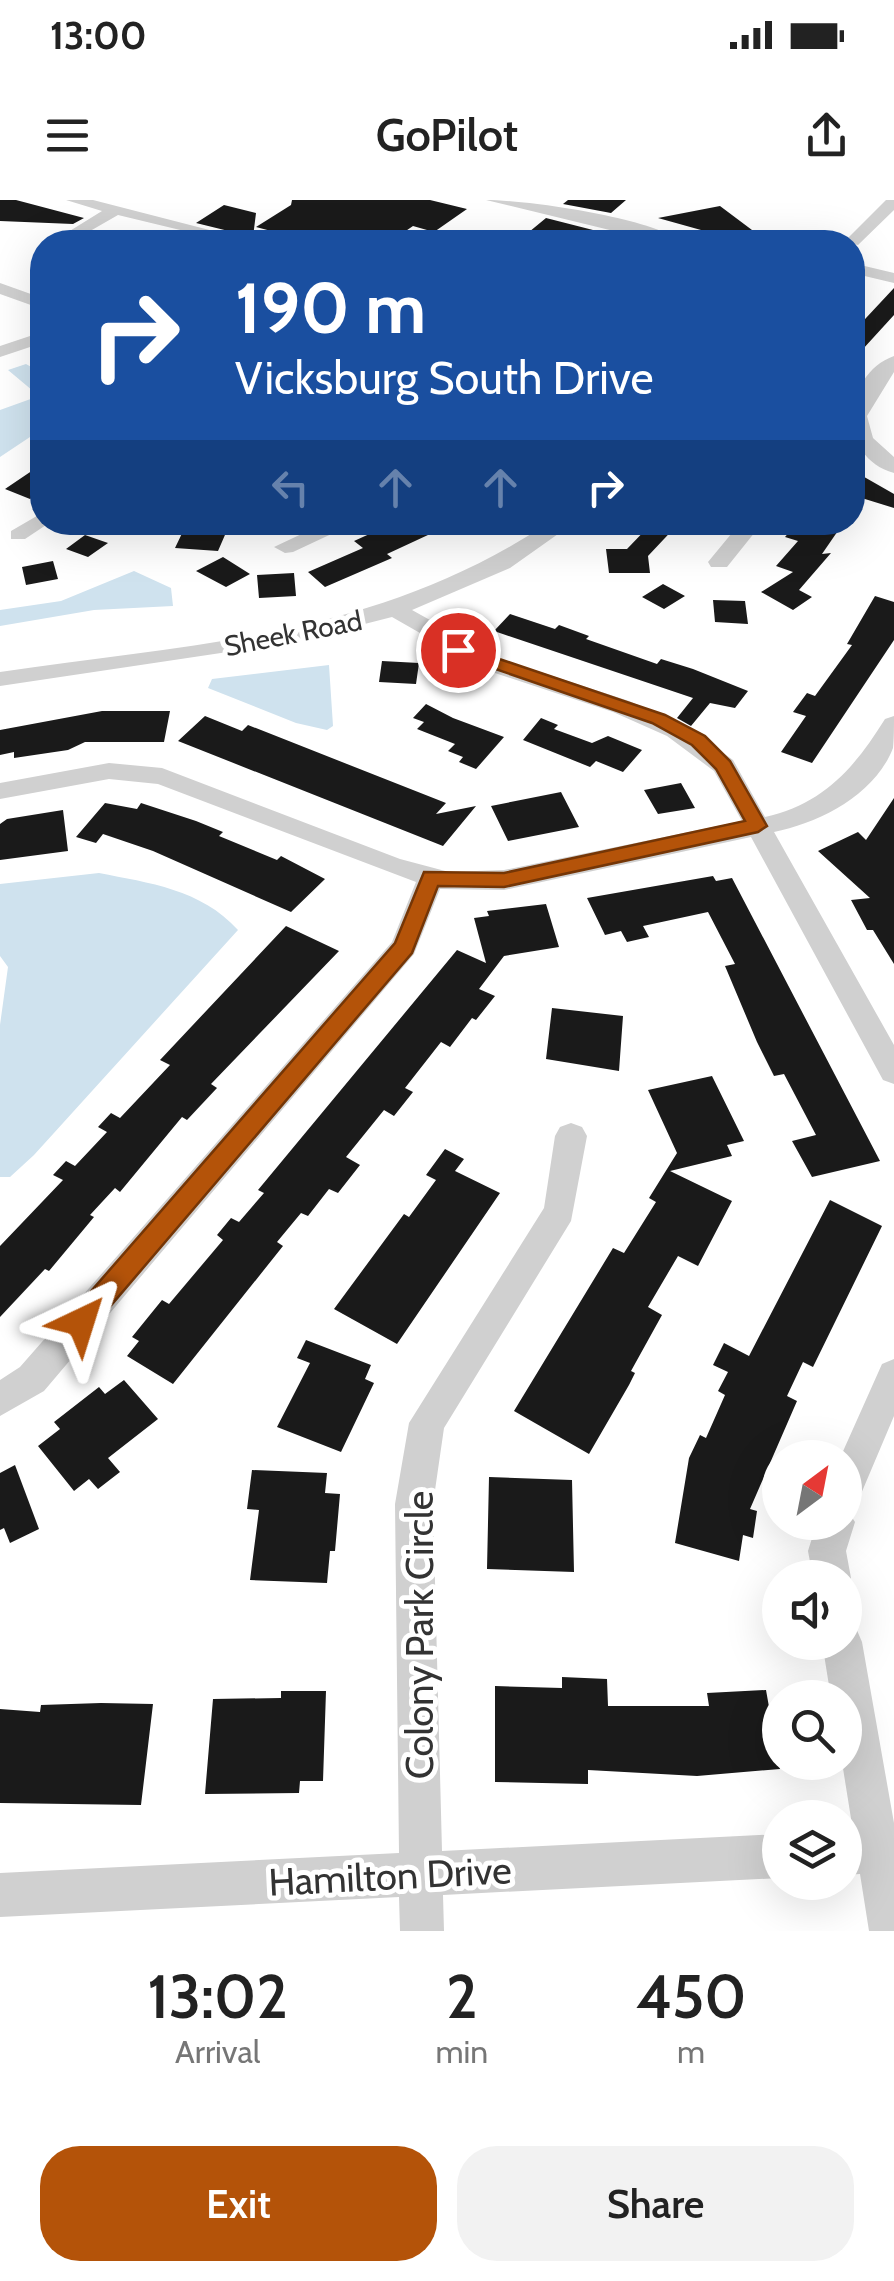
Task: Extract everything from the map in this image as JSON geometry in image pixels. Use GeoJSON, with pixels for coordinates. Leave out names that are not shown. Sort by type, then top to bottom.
{"type":"FeatureCollection","features":[{"type":"Feature","properties":{"kind":"street"},"geometry":{"type":"LineString","coordinates":[[74,200],[198,230]]}},
{"type":"Feature","properties":{"kind":"street"},"geometry":{"type":"LineString","coordinates":[[494,200],[634,230]]}},
{"type":"Feature","properties":{"kind":"street"},"geometry":{"type":"LineString","coordinates":[[864,230],[894,201]]}},
{"type":"Feature","properties":{"kind":"street"},"geometry":{"type":"LineString","coordinates":[[81,230],[116,210]]}},
{"type":"Feature","properties":{"kind":"street"},"geometry":{"type":"LineString","coordinates":[[865,271],[894,278]]}},
{"type":"Feature","properties":{"kind":"street"},"geometry":{"type":"LineString","coordinates":[[865,281],[894,288]]}},
{"type":"Feature","properties":{"kind":"street"},"geometry":{"type":"LineString","coordinates":[[0,288],[30,299]]}},
{"type":"Feature","properties":{"kind":"street"},"geometry":{"type":"LineString","coordinates":[[0,352],[30,341]]}},
{"type":"Feature","properties":{"kind":"street"},"geometry":{"type":"LineString","coordinates":[[865,398],[894,361]]}},
{"type":"Feature","properties":{"kind":"street"},"geometry":{"type":"LineString","coordinates":[[865,450],[894,467]]}},
{"type":"Feature","properties":{"kind":"street"},"geometry":{"type":"LineString","coordinates":[[18,535],[30,527]]}},
{"type":"Feature","properties":{"kind":"street"},"geometry":{"type":"LineString","coordinates":[[285,547],[315,535]]}},
{"type":"Feature","properties":{"kind":"street","name":"Sheek Road"},"geometry":{"type":"LineString","coordinates":[[0,679],[236,646],[397,610],[476,580],[545,535]]}},
{"type":"Feature","properties":{"kind":"street"},"geometry":{"type":"LineString","coordinates":[[719,562],[743,535]]}},
{"type":"Feature","properties":{"kind":"street"},"geometry":{"type":"LineString","coordinates":[[397,610],[458,650],[658,719],[699,740],[724,766],[882,1021],[894,1072]]}},
{"type":"Feature","properties":{"kind":"street"},"geometry":{"type":"LineString","coordinates":[[0,790],[110,771],[162,776],[392,866],[449,882],[504,880],[796,819],[836,800],[870,765],[894,724]]}},
{"type":"Feature","properties":{"kind":"street"},"geometry":{"type":"LineString","coordinates":[[0,1399],[32,1379],[404,947],[431,877]]}},
{"type":"Feature","properties":{"kind":"street","name":"Colony Park Circle"},"geometry":{"type":"LineString","coordinates":[[422,1931],[414,1504],[427,1422],[560,1211],[571,1136]]}},
{"type":"Feature","properties":{"kind":"street"},"geometry":{"type":"LineString","coordinates":[[862,1449],[894,1375]]}},
{"type":"Feature","properties":{"kind":"street"},"geometry":{"type":"LineString","coordinates":[[845,1660],[872,1852],[891,1931]]}},
{"type":"Feature","properties":{"kind":"street","name":"Hamilton Drive"},"geometry":{"type":"LineString","coordinates":[[0,1895],[762,1857]]}},
{"type":"Feature","properties":{"kind":"water"},"geometry":{"type":"Polygon","coordinates":[[[30,366],[30,388],[8,370],[30,366]]]}},
{"type":"Feature","properties":{"kind":"water"},"geometry":{"type":"Polygon","coordinates":[[[30,399],[30,437],[0,457],[0,410],[30,399]]]}},
{"type":"Feature","properties":{"kind":"water"},"geometry":{"type":"Polygon","coordinates":[[[134,571],[171,588],[173,606],[94,610],[0,626],[0,610],[61,601],[134,571]]]}},
{"type":"Feature","properties":{"kind":"water"},"geometry":{"type":"Polygon","coordinates":[[[329,665],[333,726],[327,730],[296,723],[208,688],[212,679],[329,665]]]}},
{"type":"Feature","properties":{"kind":"water"},"geometry":{"type":"Polygon","coordinates":[[[99,873],[191,897],[208,905],[238,930],[34,1155],[10,1177],[0,1177],[0,1025],[8,967],[0,956],[0,884],[99,873]]]}},
{"type":"Feature","properties":{"kind":"building"},"geometry":{"type":"Polygon","coordinates":[[[0,200],[16,200],[84,218],[73,224],[0,221],[0,200]]]}},
{"type":"Feature","properties":{"kind":"building"},"geometry":{"type":"Polygon","coordinates":[[[292,200],[430,200],[467,209],[437,230],[413,226],[407,230],[256,227],[291,205],[292,200]]]}},
{"type":"Feature","properties":{"kind":"building"},"geometry":{"type":"Polygon","coordinates":[[[568,200],[626,200],[611,213],[563,204],[568,200]]]}},
{"type":"Feature","properties":{"kind":"building"},"geometry":{"type":"Polygon","coordinates":[[[224,205],[256,213],[254,230],[224,230],[196,223],[224,205]]]}},
{"type":"Feature","properties":{"kind":"building"},"geometry":{"type":"Polygon","coordinates":[[[720,206],[752,230],[701,230],[658,218],[720,206]]]}},
{"type":"Feature","properties":{"kind":"building"},"geometry":{"type":"Polygon","coordinates":[[[546,218],[593,230],[531,230],[546,218]]]}},
{"type":"Feature","properties":{"kind":"building"},"geometry":{"type":"Polygon","coordinates":[[[894,288],[894,315],[865,347],[865,319],[894,288]]]}},
{"type":"Feature","properties":{"kind":"building"},"geometry":{"type":"Polygon","coordinates":[[[30,472],[30,499],[5,489],[30,472]]]}},
{"type":"Feature","properties":{"kind":"building"},"geometry":{"type":"Polygon","coordinates":[[[865,477],[894,494],[894,508],[865,499],[865,477]]]}},
{"type":"Feature","properties":{"kind":"building"},"geometry":{"type":"Polygon","coordinates":[[[85,535],[108,543],[88,557],[66,549],[85,535]]]}},
{"type":"Feature","properties":{"kind":"building"},"geometry":{"type":"Polygon","coordinates":[[[181,535],[225,535],[218,551],[175,548],[181,535]]]}},
{"type":"Feature","properties":{"kind":"building"},"geometry":{"type":"Polygon","coordinates":[[[367,535],[428,535],[387,554],[392,558],[325,587],[308,572],[363,548],[354,541],[367,535]]]}},
{"type":"Feature","properties":{"kind":"building"},"geometry":{"type":"Polygon","coordinates":[[[640,535],[668,535],[648,556],[650,573],[609,573],[606,549],[627,549],[640,535]]]}},
{"type":"Feature","properties":{"kind":"building"},"geometry":{"type":"Polygon","coordinates":[[[835,535],[822,554],[831,553],[799,590],[812,597],[793,610],[761,592],[793,572],[776,566],[798,541],[785,537],[835,535]]]}},
{"type":"Feature","properties":{"kind":"building"},"geometry":{"type":"Polygon","coordinates":[[[223,557],[250,574],[226,587],[196,571],[223,557]]]}},
{"type":"Feature","properties":{"kind":"building"},"geometry":{"type":"Polygon","coordinates":[[[53,561],[58,579],[26,585],[22,567],[53,561]]]}},
{"type":"Feature","properties":{"kind":"building"},"geometry":{"type":"Polygon","coordinates":[[[294,573],[296,596],[259,598],[257,575],[294,573]]]}},
{"type":"Feature","properties":{"kind":"building"},"geometry":{"type":"Polygon","coordinates":[[[663,584],[685,596],[664,609],[642,597],[663,584]]]}},
{"type":"Feature","properties":{"kind":"building"},"geometry":{"type":"Polygon","coordinates":[[[875,596],[894,602],[894,640],[812,763],[781,752],[806,716],[793,712],[807,693],[815,696],[852,645],[847,644],[875,596]]]}},
{"type":"Feature","properties":{"kind":"building"},"geometry":{"type":"Polygon","coordinates":[[[713,600],[745,601],[748,624],[715,622],[713,600]]]}},
{"type":"Feature","properties":{"kind":"building"},"geometry":{"type":"Polygon","coordinates":[[[510,614],[555,629],[559,625],[589,636],[586,639],[657,664],[661,659],[748,691],[735,708],[710,703],[691,726],[677,718],[693,698],[494,631],[510,614]]]}},
{"type":"Feature","properties":{"kind":"building"},"geometry":{"type":"Polygon","coordinates":[[[382,661],[419,663],[416,684],[379,682],[382,661]]]}},
{"type":"Feature","properties":{"kind":"building"},"geometry":{"type":"Polygon","coordinates":[[[426,704],[504,737],[476,769],[459,762],[463,757],[448,751],[455,744],[417,729],[424,722],[413,718],[426,704]]]}},
{"type":"Feature","properties":{"kind":"building"},"geometry":{"type":"Polygon","coordinates":[[[102,711],[170,711],[164,742],[85,742],[68,750],[14,758],[14,752],[0,755],[0,730],[102,711]]]}},
{"type":"Feature","properties":{"kind":"building"},"geometry":{"type":"Polygon","coordinates":[[[205,716],[242,731],[248,725],[446,803],[436,814],[476,806],[443,846],[178,741],[205,716]]]}},
{"type":"Feature","properties":{"kind":"building"},"geometry":{"type":"Polygon","coordinates":[[[541,718],[558,725],[554,729],[592,743],[608,736],[642,750],[623,772],[596,761],[590,767],[523,740],[541,718]]]}},
{"type":"Feature","properties":{"kind":"building"},"geometry":{"type":"Polygon","coordinates":[[[681,783],[695,808],[658,814],[644,790],[681,783]]]}},
{"type":"Feature","properties":{"kind":"building"},"geometry":{"type":"Polygon","coordinates":[[[561,792],[579,827],[508,841],[491,806],[561,792]]]}},
{"type":"Feature","properties":{"kind":"building"},"geometry":{"type":"Polygon","coordinates":[[[894,798],[894,964],[873,930],[867,930],[851,900],[870,898],[818,851],[858,832],[866,840],[894,798]]]}},
{"type":"Feature","properties":{"kind":"building"},"geometry":{"type":"Polygon","coordinates":[[[105,803],[137,809],[141,803],[196,821],[223,832],[219,836],[277,860],[281,856],[325,879],[291,912],[153,851],[103,834],[96,843],[76,837],[105,803]]]}},
{"type":"Feature","properties":{"kind":"building"},"geometry":{"type":"Polygon","coordinates":[[[63,810],[68,851],[0,860],[0,824],[7,819],[63,810]]]}},
{"type":"Feature","properties":{"kind":"building"},"geometry":{"type":"Polygon","coordinates":[[[713,876],[716,881],[732,878],[880,1161],[812,1177],[792,1141],[816,1135],[784,1074],[774,1076],[757,1042],[725,966],[735,964],[708,912],[643,926],[649,937],[627,942],[621,931],[605,935],[587,898],[713,876]]]}},
{"type":"Feature","properties":{"kind":"building"},"geometry":{"type":"Polygon","coordinates":[[[546,904],[559,947],[504,956],[479,989],[495,996],[450,1047],[441,1042],[405,1088],[413,1092],[394,1116],[384,1110],[346,1157],[360,1165],[338,1193],[329,1189],[308,1216],[301,1213],[277,1242],[283,1246],[173,1384],[127,1356],[139,1341],[132,1337],[162,1300],[169,1304],[223,1240],[217,1235],[231,1218],[239,1222],[264,1193],[258,1190],[457,950],[486,963],[474,918],[489,916],[487,911],[546,904]]]}},
{"type":"Feature","properties":{"kind":"building"},"geometry":{"type":"Polygon","coordinates":[[[286,926],[339,951],[211,1084],[217,1088],[187,1120],[182,1117],[120,1192],[115,1188],[90,1215],[94,1217],[49,1271],[45,1269],[0,1317],[0,1246],[63,1180],[53,1175],[66,1161],[75,1166],[107,1132],[98,1127],[111,1113],[120,1118],[170,1065],[160,1060],[286,926]]]}},
{"type":"Feature","properties":{"kind":"building"},"geometry":{"type":"Polygon","coordinates":[[[552,1008],[623,1016],[619,1071],[546,1059],[552,1008]]]}},
{"type":"Feature","properties":{"kind":"building"},"geometry":{"type":"Polygon","coordinates":[[[712,1076],[744,1141],[727,1145],[732,1156],[670,1171],[732,1201],[698,1266],[678,1256],[648,1307],[662,1315],[631,1371],[635,1373],[629,1385],[589,1454],[514,1411],[613,1248],[624,1253],[656,1202],[649,1198],[677,1153],[648,1090],[712,1076]]]}},
{"type":"Feature","properties":{"kind":"building"},"geometry":{"type":"Polygon","coordinates":[[[445,1149],[464,1159],[455,1171],[500,1193],[397,1344],[334,1309],[404,1214],[409,1217],[436,1180],[426,1175],[445,1149]]]}},
{"type":"Feature","properties":{"kind":"building"},"geometry":{"type":"Polygon","coordinates":[[[830,1200],[882,1226],[813,1367],[803,1362],[787,1396],[797,1401],[780,1440],[762,1440],[762,1481],[750,1509],[757,1511],[753,1538],[743,1535],[739,1561],[675,1543],[689,1458],[700,1435],[706,1438],[725,1395],[718,1391],[728,1372],[713,1365],[724,1343],[749,1356],[830,1200]]]}},
{"type":"Feature","properties":{"kind":"building"},"geometry":{"type":"Polygon","coordinates":[[[306,1340],[371,1365],[365,1379],[374,1383],[341,1452],[277,1427],[310,1363],[297,1358],[306,1340]]]}},
{"type":"Feature","properties":{"kind":"building"},"geometry":{"type":"Polygon","coordinates":[[[124,1380],[158,1419],[108,1458],[120,1472],[98,1489],[89,1479],[74,1491],[38,1446],[60,1429],[54,1422],[99,1387],[105,1394],[124,1380]]]}},
{"type":"Feature","properties":{"kind":"building"},"geometry":{"type":"Polygon","coordinates":[[[15,1465],[39,1529],[10,1543],[4,1528],[0,1530],[0,1473],[15,1465]]]}},
{"type":"Feature","properties":{"kind":"building"},"geometry":{"type":"Polygon","coordinates":[[[252,1470],[327,1473],[325,1493],[340,1494],[335,1551],[330,1551],[327,1583],[250,1580],[259,1510],[247,1509],[252,1470]]]}},
{"type":"Feature","properties":{"kind":"building"},"geometry":{"type":"Polygon","coordinates":[[[489,1477],[572,1480],[574,1572],[487,1569],[489,1477]]]}},
{"type":"Feature","properties":{"kind":"building"},"geometry":{"type":"Polygon","coordinates":[[[562,1677],[607,1679],[608,1706],[709,1706],[707,1693],[762,1690],[762,1771],[697,1776],[588,1770],[588,1784],[495,1782],[495,1686],[562,1688],[562,1677]]]}},
{"type":"Feature","properties":{"kind":"building"},"geometry":{"type":"Polygon","coordinates":[[[281,1691],[326,1691],[323,1781],[300,1781],[299,1793],[205,1794],[213,1699],[281,1698],[281,1691]]]}},
{"type":"Feature","properties":{"kind":"building"},"geometry":{"type":"Polygon","coordinates":[[[153,1704],[141,1805],[0,1803],[0,1709],[40,1712],[41,1705],[153,1704]]]}},
{"type":"Feature","properties":{"kind":"route"},"geometry":{"type":"LineString","coordinates":[[81,1322],[404,947],[431,877],[449,882],[504,880],[758,826],[724,766],[699,740],[658,719],[508,671],[458,650]]}}]}
